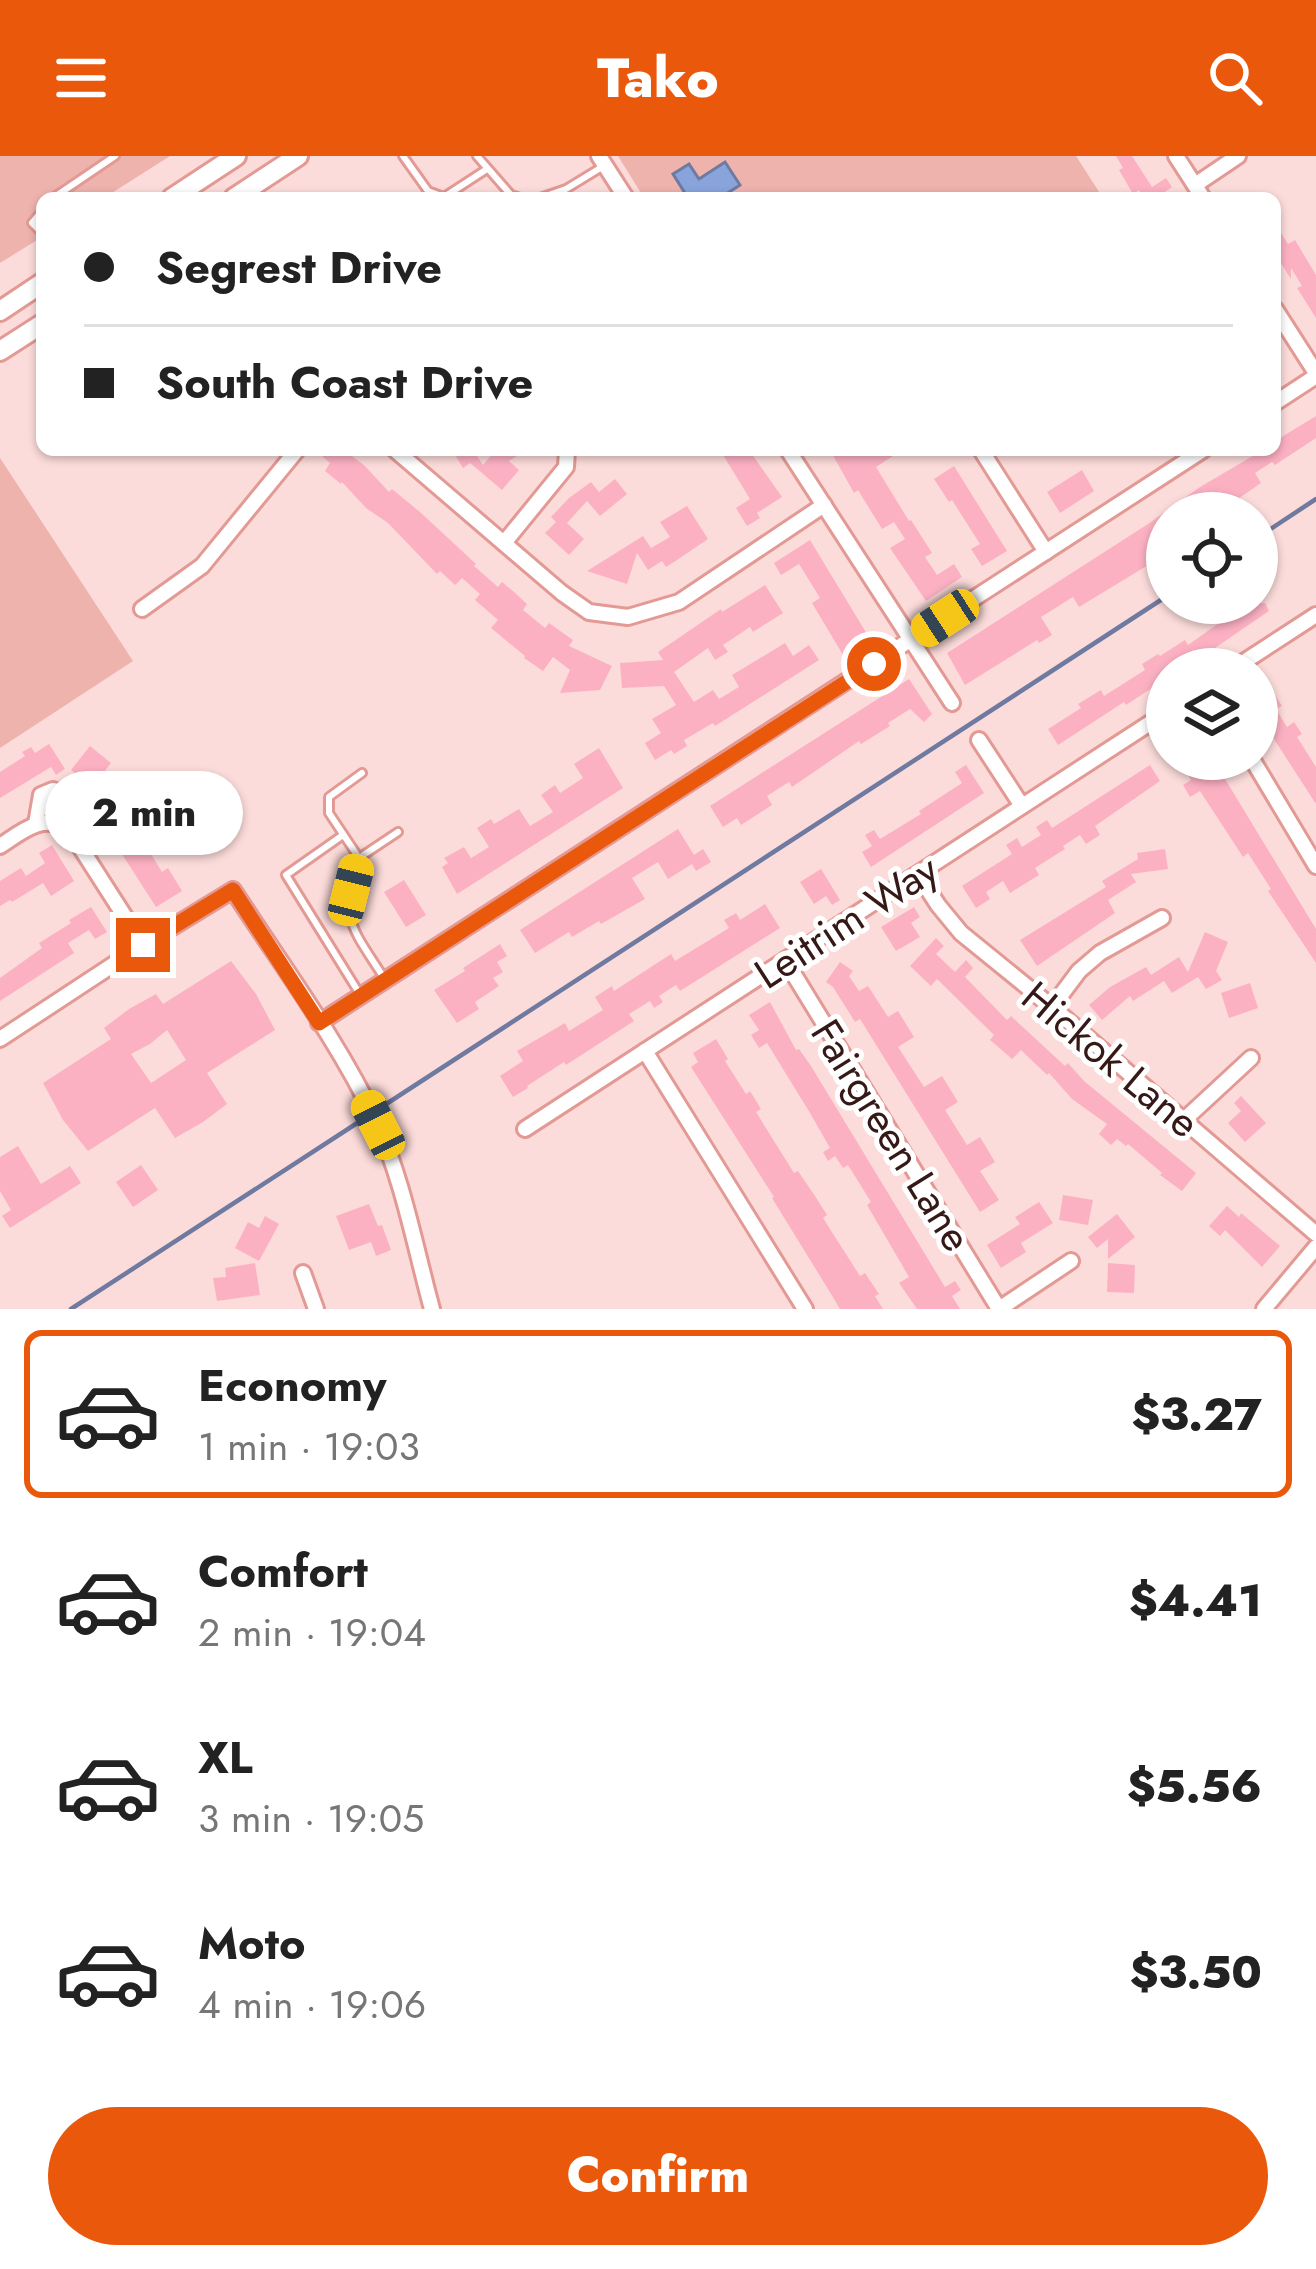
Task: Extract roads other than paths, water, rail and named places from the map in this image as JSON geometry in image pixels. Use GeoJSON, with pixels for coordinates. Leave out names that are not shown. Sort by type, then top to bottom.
{"type":"FeatureCollection","features":[{"type":"Feature","properties":{"kind":"main road"},"geometry":{"type":"LineString","coordinates":[[181,192],[236,156]]}},
{"type":"Feature","properties":{"kind":"main road"},"geometry":{"type":"LineString","coordinates":[[243,192],[298,156]]}},
{"type":"Feature","properties":{"kind":"main road"},"geometry":{"type":"LineString","coordinates":[[0,311],[36,287]]}},
{"type":"Feature","properties":{"kind":"main road"},"geometry":{"type":"LineString","coordinates":[[0,352],[36,328]]}},
{"type":"Feature","properties":{"kind":"street"},"geometry":{"type":"LineString","coordinates":[[1176,156],[1199,191],[1238,156]]}},
{"type":"Feature","properties":{"kind":"street"},"geometry":{"type":"LineString","coordinates":[[602,160],[622,192]]}},
{"type":"Feature","properties":{"kind":"street"},"geometry":{"type":"LineString","coordinates":[[1281,319],[1316,375],[1281,399]]}},
{"type":"Feature","properties":{"kind":"street"},"geometry":{"type":"LineString","coordinates":[[142,609],[202,566],[291,456]]}},
{"type":"Feature","properties":{"kind":"street"},"geometry":{"type":"LineString","coordinates":[[402,456],[589,612],[628,617],[679,602],[824,505]]}},
{"type":"Feature","properties":{"kind":"street"},"geometry":{"type":"LineString","coordinates":[[505,543],[566,467],[567,456]]}},
{"type":"Feature","properties":{"kind":"street"},"geometry":{"type":"LineString","coordinates":[[792,456],[952,703]]}},
{"type":"Feature","properties":{"kind":"street"},"geometry":{"type":"LineString","coordinates":[[985,456],[1046,552]]}},
{"type":"Feature","properties":{"kind":"street"},"geometry":{"type":"LineString","coordinates":[[1175,456],[1180,464]]}},
{"type":"Feature","properties":{"kind":"street"},"geometry":{"type":"LineString","coordinates":[[319,1023],[1193,456]]}},
{"type":"Feature","properties":{"kind":"street"},"geometry":{"type":"LineString","coordinates":[[1265,648],[1316,615]]}},
{"type":"Feature","properties":{"kind":"street","name":"Leitrim Way"},"geometry":{"type":"LineString","coordinates":[[525,1129],[1146,726]]}},
{"type":"Feature","properties":{"kind":"street"},"geometry":{"type":"LineString","coordinates":[[979,740],[1022,806]]}},
{"type":"Feature","properties":{"kind":"street"},"geometry":{"type":"LineString","coordinates":[[1265,780],[1316,866]]}},
{"type":"Feature","properties":{"kind":"street"},"geometry":{"type":"LineString","coordinates":[[36,824],[40,795],[53,790],[70,802],[68,828]]}},
{"type":"Feature","properties":{"kind":"street"},"geometry":{"type":"LineString","coordinates":[[0,846],[36,824],[54,821],[68,828],[143,945]]}},
{"type":"Feature","properties":{"kind":"street","name":"Hickok Lane"},"geometry":{"type":"LineString","coordinates":[[918,874],[961,933],[1316,1234]]}},
{"type":"Feature","properties":{"kind":"street"},"geometry":{"type":"LineString","coordinates":[[0,1039],[233,890],[378,1125],[432,1309]]}},
{"type":"Feature","properties":{"kind":"street"},"geometry":{"type":"LineString","coordinates":[[1052,1007],[1079,971],[1100,953],[1162,918]]}},
{"type":"Feature","properties":{"kind":"street","name":"Fairgreen Lane"},"geometry":{"type":"LineString","coordinates":[[785,960],[999,1309]]}},
{"type":"Feature","properties":{"kind":"street"},"geometry":{"type":"LineString","coordinates":[[645,1052],[806,1309]]}},
{"type":"Feature","properties":{"kind":"street"},"geometry":{"type":"LineString","coordinates":[[1184,1120],[1251,1058]]}},
{"type":"Feature","properties":{"kind":"street"},"geometry":{"type":"LineString","coordinates":[[1264,1309],[1316,1246]]}},
{"type":"Feature","properties":{"kind":"street"},"geometry":{"type":"LineString","coordinates":[[999,1309],[1071,1261]]}},
{"type":"Feature","properties":{"kind":"street"},"geometry":{"type":"LineString","coordinates":[[303,1273],[316,1309]]}},
{"type":"Feature","properties":{"kind":"lane"},"geometry":{"type":"LineString","coordinates":[[62,192],[115,156]]}},
{"type":"Feature","properties":{"kind":"lane"},"geometry":{"type":"LineString","coordinates":[[403,156],[431,192]]}},
{"type":"Feature","properties":{"kind":"lane"},"geometry":{"type":"LineString","coordinates":[[477,156],[508,192]]}},
{"type":"Feature","properties":{"kind":"lane"},"geometry":{"type":"LineString","coordinates":[[557,192],[602,160]]}},
{"type":"Feature","properties":{"kind":"lane"},"geometry":{"type":"LineString","coordinates":[[452,192],[487,170]]}},
{"type":"Feature","properties":{"kind":"lane"},"geometry":{"type":"LineString","coordinates":[[359,858],[328,812],[329,796],[362,773]]}},
{"type":"Feature","properties":{"kind":"lane"},"geometry":{"type":"LineString","coordinates":[[386,982],[348,914],[359,858],[398,832]]}},
{"type":"Feature","properties":{"kind":"lane"},"geometry":{"type":"LineString","coordinates":[[343,835],[286,875],[362,997]]}},
{"type":"Feature","properties":{"kind":"water"},"geometry":{"type":"Polygon","coordinates":[[[725,162],[740,185],[729,192],[684,192],[673,174],[689,164],[699,179],[725,162]]]}},
{"type":"Feature","properties":{"kind":"waterway"},"geometry":{"type":"LineString","coordinates":[[1278,524],[1316,499]]}},
{"type":"Feature","properties":{"kind":"waterway"},"geometry":{"type":"LineString","coordinates":[[377,1110],[1146,610]]}},
{"type":"Feature","properties":{"kind":"waterway"},"geometry":{"type":"LineString","coordinates":[[71,1309],[368,1116]]}}]}
